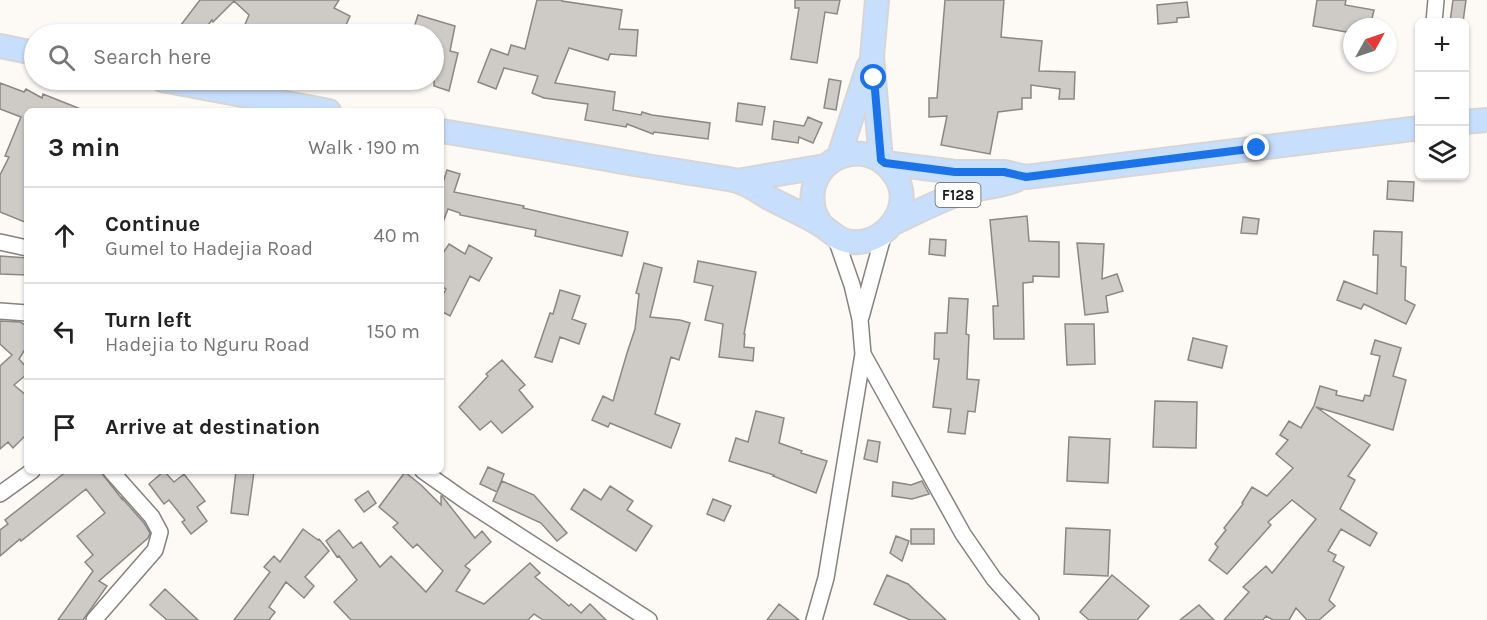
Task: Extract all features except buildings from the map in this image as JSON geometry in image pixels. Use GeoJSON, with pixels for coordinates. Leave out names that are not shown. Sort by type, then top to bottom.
{"type":"FeatureCollection","features":[{"type":"Feature","properties":{"kind":"main road"},"geometry":{"type":"LineString","coordinates":[[877,0],[872,57],[883,162],[896,176],[901,192],[901,208],[889,228]]}},
{"type":"Feature","properties":{"kind":"main road"},"geometry":{"type":"LineString","coordinates":[[0,46],[24,51]]}},
{"type":"Feature","properties":{"kind":"main road"},"geometry":{"type":"LineString","coordinates":[[829,231],[814,211],[812,195],[816,179],[832,161],[872,57]]}},
{"type":"Feature","properties":{"kind":"main road"},"geometry":{"type":"LineString","coordinates":[[216,90],[313,108]]}},
{"type":"Feature","properties":{"kind":"main road"},"geometry":{"type":"LineString","coordinates":[[1469,122],[1487,120]]}},
{"type":"Feature","properties":{"kind":"main road","name":"F128"},"geometry":{"type":"LineString","coordinates":[[829,231],[851,242],[869,241],[929,206],[965,192],[1006,184],[1026,177],[1415,128]]}},
{"type":"Feature","properties":{"kind":"main road"},"geometry":{"type":"LineString","coordinates":[[444,131],[737,181],[829,231]]}},
{"type":"Feature","properties":{"kind":"main road","name":"F128"},"geometry":{"type":"LineString","coordinates":[[832,161],[853,153],[867,154],[883,162],[955,172],[1004,172],[1026,177]]}},
{"type":"Feature","properties":{"kind":"main road"},"geometry":{"type":"LineString","coordinates":[[737,181],[832,161]]}},
{"type":"Feature","properties":{"kind":"street"},"geometry":{"type":"LineString","coordinates":[[1435,18],[1437,0]]}},
{"type":"Feature","properties":{"kind":"street"},"geometry":{"type":"LineString","coordinates":[[860,320],[889,228]]}},
{"type":"Feature","properties":{"kind":"street"},"geometry":{"type":"LineString","coordinates":[[814,620],[826,578],[863,354],[860,320],[852,285],[829,231]]}},
{"type":"Feature","properties":{"kind":"street"},"geometry":{"type":"LineString","coordinates":[[0,242],[24,247]]}},
{"type":"Feature","properties":{"kind":"street"},"geometry":{"type":"LineString","coordinates":[[0,311],[24,313]]}},
{"type":"Feature","properties":{"kind":"street"},"geometry":{"type":"LineString","coordinates":[[863,354],[963,534],[994,579],[1031,620]]}},
{"type":"Feature","properties":{"kind":"street"},"geometry":{"type":"LineString","coordinates":[[0,494],[28,474]]}},
{"type":"Feature","properties":{"kind":"street"},"geometry":{"type":"LineString","coordinates":[[94,620],[155,550],[160,532],[152,518],[114,474]]}},
{"type":"Feature","properties":{"kind":"street"},"geometry":{"type":"LineString","coordinates":[[427,474],[649,620]]}},
{"type":"Feature","properties":{"kind":"route"},"geometry":{"type":"LineString","coordinates":[[874,78],[881,160],[885,163],[955,172],[1004,172],[1026,177],[1257,148]]}}]}
